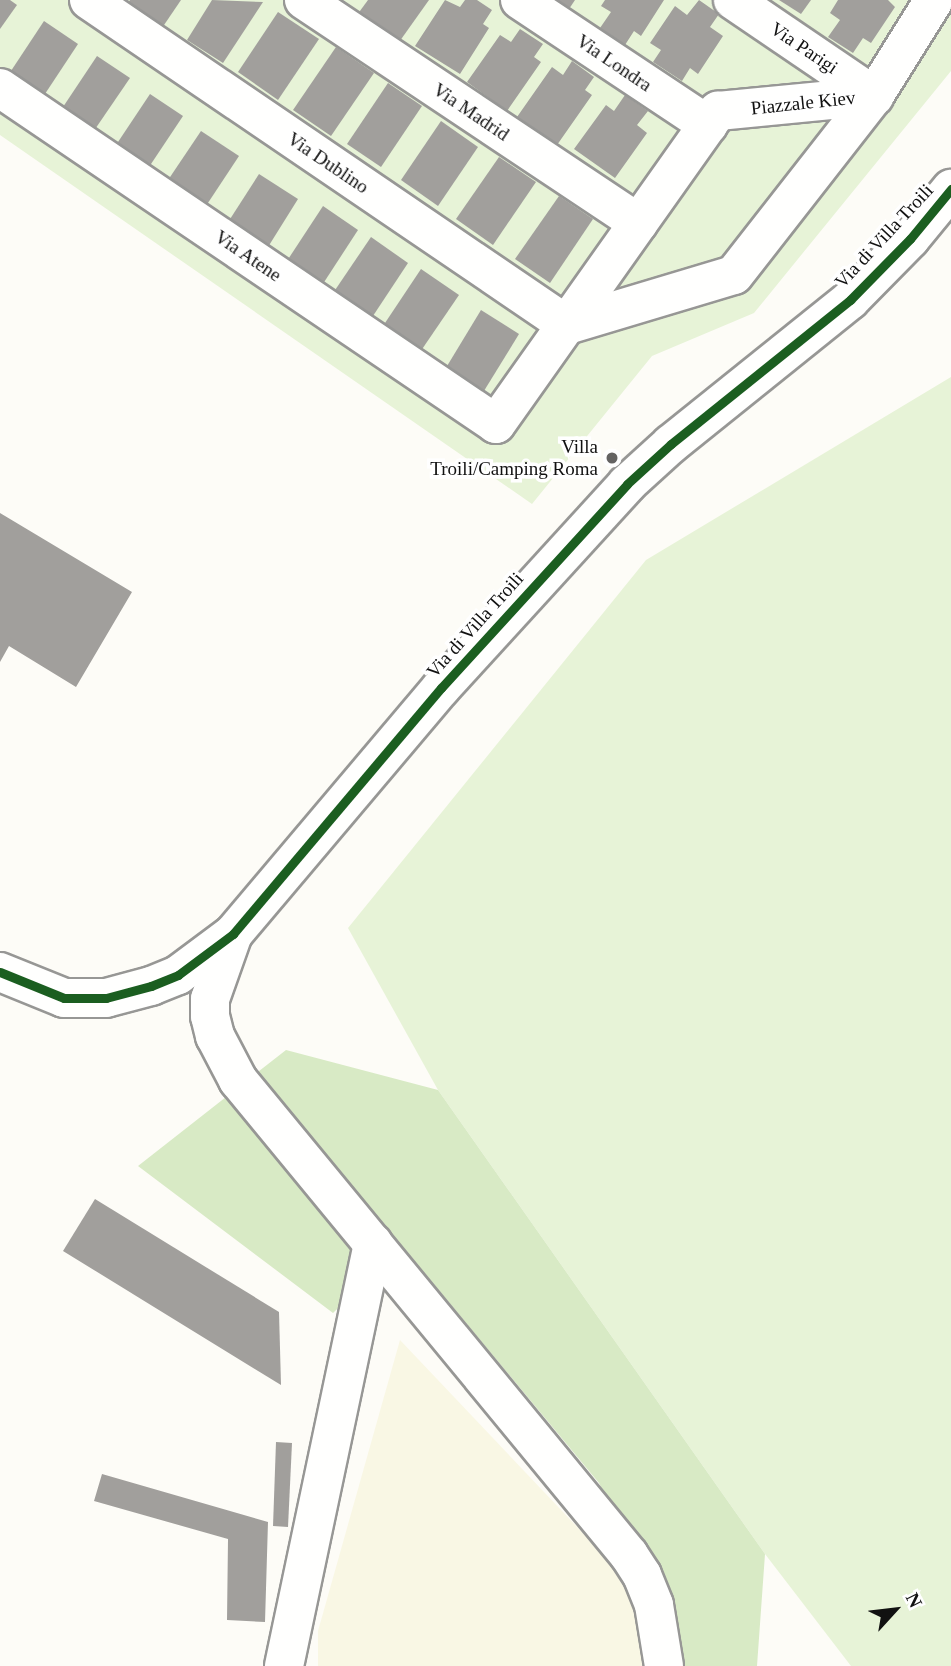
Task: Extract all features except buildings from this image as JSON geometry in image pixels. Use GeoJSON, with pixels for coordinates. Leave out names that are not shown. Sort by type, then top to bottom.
{"type":"FeatureCollection","features":[{"type":"Feature","properties":{"kind":"street","name":"Via Dublino"},"geometry":{"type":"LineString","coordinates":[[89,0],[567,326]]}},
{"type":"Feature","properties":{"kind":"street","name":"Via Madrid"},"geometry":{"type":"LineString","coordinates":[[304,0],[639,223]]}},
{"type":"Feature","properties":{"kind":"street","name":"Via Londra"},"geometry":{"type":"LineString","coordinates":[[520,0],[708,125]]}},
{"type":"Feature","properties":{"kind":"street","name":"Via Parigi"},"geometry":{"type":"LineString","coordinates":[[733,0],[874,96]]}},
{"type":"Feature","properties":{"kind":"street"},"geometry":{"type":"LineString","coordinates":[[874,96],[934,0]]}},
{"type":"Feature","properties":{"kind":"street","name":"Via Atene"},"geometry":{"type":"LineString","coordinates":[[0,88],[496,424],[567,326]]}},
{"type":"Feature","properties":{"kind":"street","name":"Piazzale Kiev"},"geometry":{"type":"LineString","coordinates":[[567,326],[734,275],[874,96]]}},
{"type":"Feature","properties":{"kind":"street","name":"Piazzale Kiev"},"geometry":{"type":"LineString","coordinates":[[567,326],[718,111],[874,96]]}},
{"type":"Feature","properties":{"kind":"street","name":"Via di Villa Troili"},"geometry":{"type":"LineString","coordinates":[[0,972],[64,998],[106,998],[151,986],[178,975],[233,934],[441,688],[627,485],[671,444],[850,300],[910,239],[951,189]]}},
{"type":"Feature","properties":{"kind":"street"},"geometry":{"type":"LineString","coordinates":[[233,934],[209,999],[209,1016],[215,1036],[238,1080],[629,1555],[642,1575],[654,1605],[664,1666]]}},
{"type":"Feature","properties":{"kind":"street"},"geometry":{"type":"LineString","coordinates":[[284,1666],[373,1243]]}},
{"type":"Feature","properties":{"kind":"shaded area"},"geometry":{"type":"Polygon","coordinates":[[[400,1340],[617,1569],[647,1640],[648,1666],[318,1666],[318,1631],[400,1340]]]}},
{"type":"Feature","properties":{"kind":"green space"},"geometry":{"type":"Polygon","coordinates":[[[0,0],[951,0],[951,71],[754,313],[652,356],[532,504],[0,135],[0,0]]]}},
{"type":"Feature","properties":{"kind":"green space"},"geometry":{"type":"Polygon","coordinates":[[[951,377],[951,1666],[851,1666],[765,1554],[438,1090],[348,928],[646,560],[951,377]]]}},
{"type":"Feature","properties":{"kind":"green space"},"geometry":{"type":"Polygon","coordinates":[[[286,1050],[438,1090],[765,1554],[757,1666],[664,1666],[660,1605],[599,1483],[402,1246],[333,1313],[138,1166],[286,1050]]]}},
{"type":"Feature","properties":{"kind":"cycle path"},"geometry":{"type":"LineString","coordinates":[[0,972],[64,998],[106,998],[151,986],[178,975],[233,934],[441,688],[627,484],[671,444],[850,300],[910,239],[951,189]]}},
{"type":"Feature","properties":{"kind":"place","name":"Villa Troili/Camping Roma"},"geometry":{"type":"Point","coordinates":[612,458]}}]}
